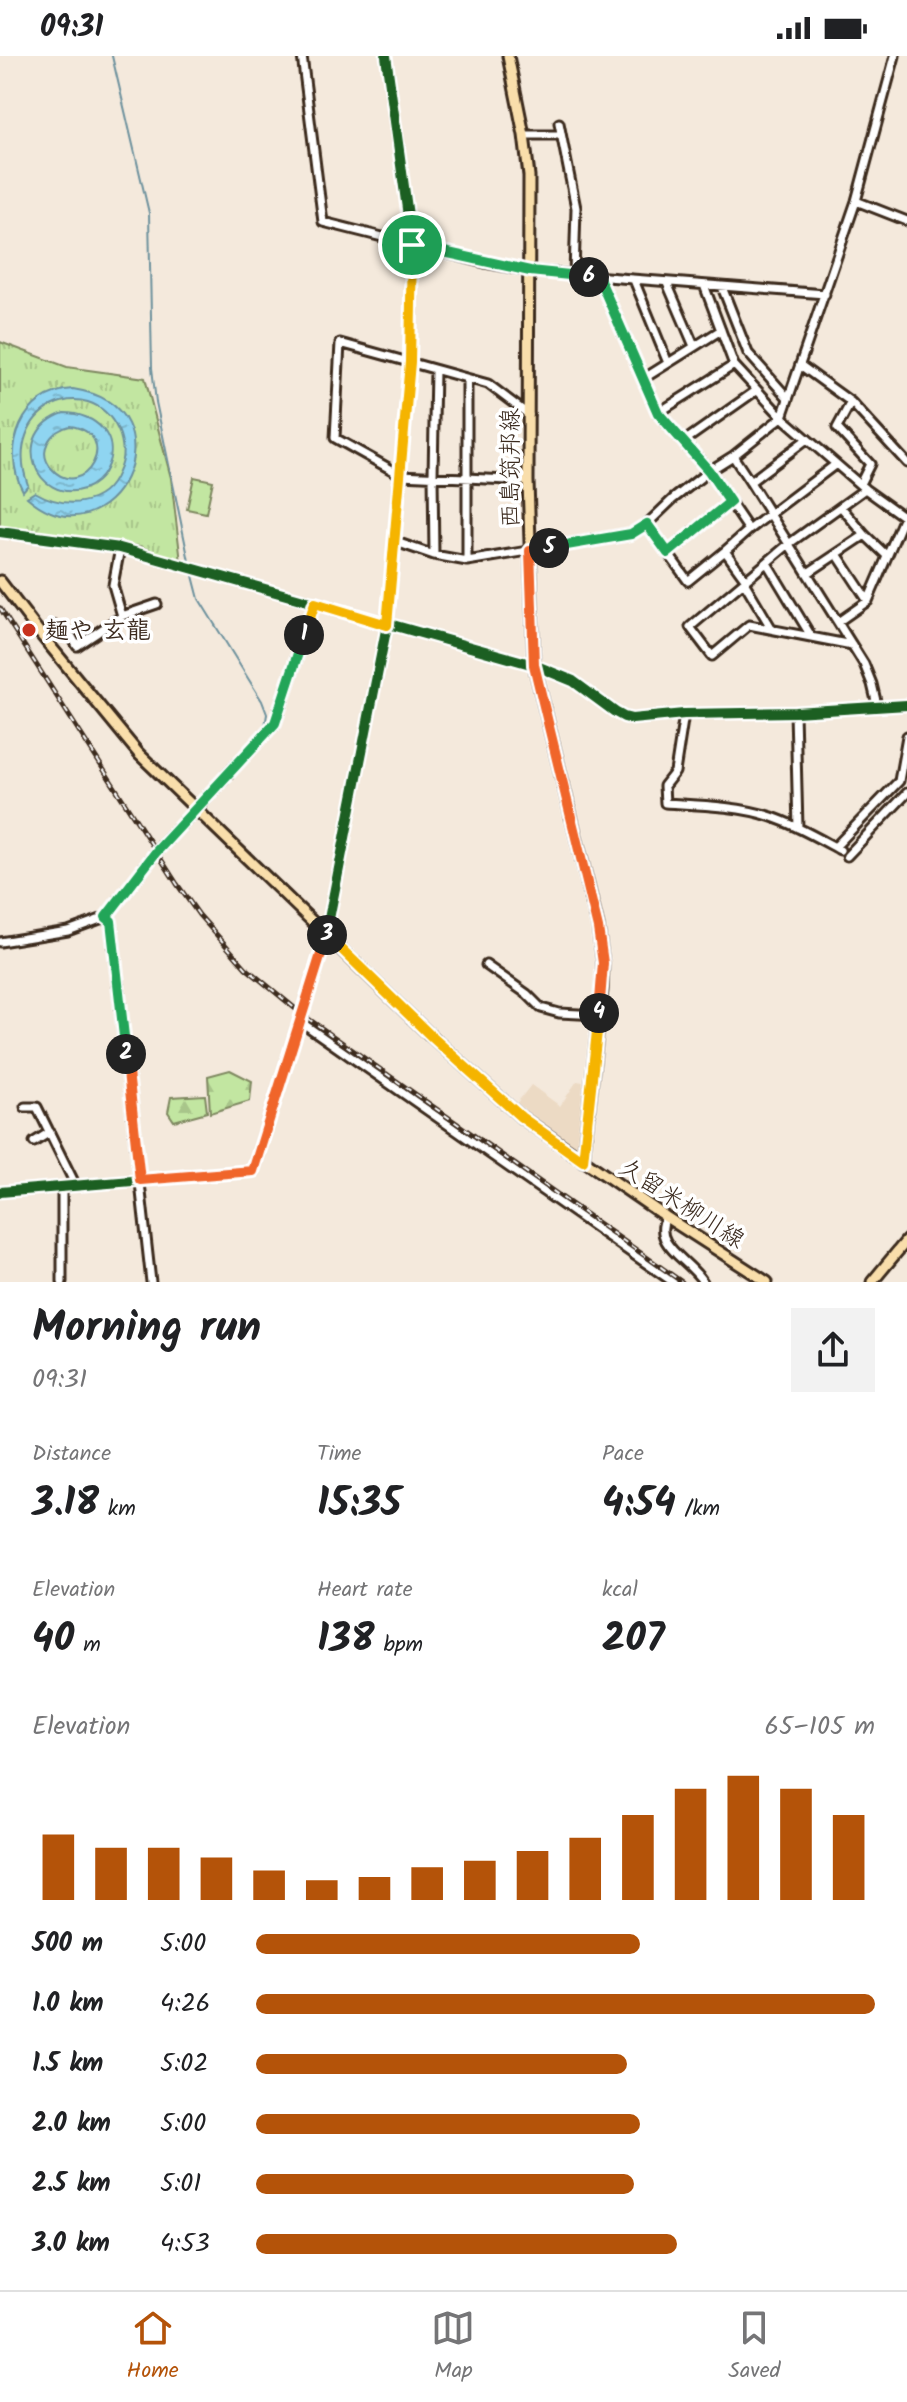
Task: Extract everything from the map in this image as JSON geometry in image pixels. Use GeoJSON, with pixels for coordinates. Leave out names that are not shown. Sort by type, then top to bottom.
{"type":"FeatureCollection","features":[{"type":"Feature","properties":{"kind":"main road","name":"西島筑邦線"},"geometry":{"type":"LineString","coordinates":[[508,56],[529,176],[528,481],[534,665],[598,928],[603,963],[583,1161]]}},
{"type":"Feature","properties":{"kind":"main road","name":"久留米柳川線"},"geometry":{"type":"LineString","coordinates":[[0,581],[139,754],[432,1037],[521,1117],[767,1282]]}},
{"type":"Feature","properties":{"kind":"main road"},"geometry":{"type":"LineString","coordinates":[[872,1282],[907,1240]]}},
{"type":"Feature","properties":{"kind":"street"},"geometry":{"type":"LineString","coordinates":[[302,56],[323,222],[530,271],[825,294]]}},
{"type":"Feature","properties":{"kind":"street"},"geometry":{"type":"LineString","coordinates":[[0,1192],[253,1171],[326,934],[387,625],[410,362],[412,245],[386,56]]}},
{"type":"Feature","properties":{"kind":"street"},"geometry":{"type":"LineString","coordinates":[[396,542],[434,555],[467,561],[631,534],[782,417],[856,201],[895,56]]}},
{"type":"Feature","properties":{"kind":"street"},"geometry":{"type":"LineString","coordinates":[[559,123],[576,208],[574,275]]}},
{"type":"Feature","properties":{"kind":"street"},"geometry":{"type":"LineString","coordinates":[[524,135],[561,135]]}},
{"type":"Feature","properties":{"kind":"street"},"geometry":{"type":"LineString","coordinates":[[856,201],[907,221]]}},
{"type":"Feature","properties":{"kind":"street"},"geometry":{"type":"LineString","coordinates":[[599,278],[658,413],[709,471],[749,530]]}},
{"type":"Feature","properties":{"kind":"street"},"geometry":{"type":"LineString","coordinates":[[634,280],[668,363]]}},
{"type":"Feature","properties":{"kind":"street"},"geometry":{"type":"LineString","coordinates":[[667,283],[694,346]]}},
{"type":"Feature","properties":{"kind":"street"},"geometry":{"type":"LineString","coordinates":[[704,285],[734,365],[807,439],[863,486],[906,514],[868,601],[838,622]]}},
{"type":"Feature","properties":{"kind":"street"},"geometry":{"type":"LineString","coordinates":[[722,287],[746,348],[788,398]]}},
{"type":"Feature","properties":{"kind":"street"},"geometry":{"type":"LineString","coordinates":[[643,379],[721,330]]}},
{"type":"Feature","properties":{"kind":"street"},"geometry":{"type":"LineString","coordinates":[[528,481],[401,475],[335,438],[340,343],[488,384],[529,415]]}},
{"type":"Feature","properties":{"kind":"street"},"geometry":{"type":"LineString","coordinates":[[731,355],[746,348]]}},
{"type":"Feature","properties":{"kind":"street"},"geometry":{"type":"LineString","coordinates":[[658,413],[734,365]]}},
{"type":"Feature","properties":{"kind":"street"},"geometry":{"type":"LineString","coordinates":[[800,365],[851,402],[907,463]]}},
{"type":"Feature","properties":{"kind":"street"},"geometry":{"type":"LineString","coordinates":[[434,555],[435,370]]}},
{"type":"Feature","properties":{"kind":"street"},"geometry":{"type":"LineString","coordinates":[[467,380],[467,561]]}},
{"type":"Feature","properties":{"kind":"street"},"geometry":{"type":"LineString","coordinates":[[683,442],[757,390]]}},
{"type":"Feature","properties":{"kind":"street"},"geometry":{"type":"LineString","coordinates":[[851,402],[837,428],[870,464],[863,486],[690,627],[712,656],[749,625],[852,645]]}},
{"type":"Feature","properties":{"kind":"street"},"geometry":{"type":"LineString","coordinates":[[750,482],[807,439]]}},
{"type":"Feature","properties":{"kind":"street"},"geometry":{"type":"LineString","coordinates":[[733,456],[852,645],[872,684],[877,705]]}},
{"type":"Feature","properties":{"kind":"street"},"geometry":{"type":"LineString","coordinates":[[647,524],[688,581],[836,464]]}},
{"type":"Feature","properties":{"kind":"street"},"geometry":{"type":"LineString","coordinates":[[668,553],[730,502]]}},
{"type":"Feature","properties":{"kind":"street"},"geometry":{"type":"LineString","coordinates":[[841,507],[886,555]]}},
{"type":"Feature","properties":{"kind":"street"},"geometry":{"type":"LineString","coordinates":[[0,532],[120,548],[534,665],[573,681],[624,717],[907,705]]}},
{"type":"Feature","properties":{"kind":"street"},"geometry":{"type":"LineString","coordinates":[[808,573],[865,535]]}},
{"type":"Feature","properties":{"kind":"street"},"geometry":{"type":"LineString","coordinates":[[120,548],[113,585],[122,616]]}},
{"type":"Feature","properties":{"kind":"street"},"geometry":{"type":"LineString","coordinates":[[725,551],[772,629]]}},
{"type":"Feature","properties":{"kind":"street"},"geometry":{"type":"LineString","coordinates":[[837,554],[868,601]]}},
{"type":"Feature","properties":{"kind":"street"},"geometry":{"type":"LineString","coordinates":[[767,563],[812,637]]}},
{"type":"Feature","properties":{"kind":"street"},"geometry":{"type":"LineString","coordinates":[[0,942],[68,931],[106,917],[156,852],[275,723],[315,603]]}},
{"type":"Feature","properties":{"kind":"street"},"geometry":{"type":"LineString","coordinates":[[42,636],[55,626],[72,637],[77,646],[122,616],[157,604]]}},
{"type":"Feature","properties":{"kind":"street"},"geometry":{"type":"LineString","coordinates":[[795,712],[798,828]]}},
{"type":"Feature","properties":{"kind":"street"},"geometry":{"type":"LineString","coordinates":[[684,714],[675,772],[664,786],[665,803],[713,806],[769,816],[841,851]]}},
{"type":"Feature","properties":{"kind":"street"},"geometry":{"type":"LineString","coordinates":[[841,851],[899,781],[907,736]]}},
{"type":"Feature","properties":{"kind":"street"},"geometry":{"type":"LineString","coordinates":[[841,851],[907,793]]}},
{"type":"Feature","properties":{"kind":"street"},"geometry":{"type":"LineString","coordinates":[[106,917],[111,921],[151,1282]]}},
{"type":"Feature","properties":{"kind":"street"},"geometry":{"type":"LineString","coordinates":[[486,965],[527,994],[541,1008],[559,1013],[599,1015]]}},
{"type":"Feature","properties":{"kind":"street"},"geometry":{"type":"LineString","coordinates":[[301,1022],[673,1282]]}},
{"type":"Feature","properties":{"kind":"street"},"geometry":{"type":"LineString","coordinates":[[25,1107],[37,1107],[76,1186]]}},
{"type":"Feature","properties":{"kind":"street"},"geometry":{"type":"LineString","coordinates":[[34,1142],[50,1132]]}},
{"type":"Feature","properties":{"kind":"street"},"geometry":{"type":"LineString","coordinates":[[62,1187],[62,1282]]}},
{"type":"Feature","properties":{"kind":"street"},"geometry":{"type":"LineString","coordinates":[[666,1217],[660,1228],[663,1239],[703,1282]]}},
{"type":"Feature","properties":{"kind":"shaded area"},"geometry":{"type":"Polygon","coordinates":[[[577,1081],[589,1083],[582,1150],[578,1151],[516,1104],[531,1085],[560,1106],[577,1081]]]}},
{"type":"Feature","properties":{"kind":"green space"},"geometry":{"type":"Polygon","coordinates":[[[0,342],[67,367],[145,378],[171,478],[181,562],[140,546],[0,533],[0,342]]]}},
{"type":"Feature","properties":{"kind":"green space"},"geometry":{"type":"Polygon","coordinates":[[[194,477],[213,481],[206,513],[187,509],[194,477]]]}},
{"type":"Feature","properties":{"kind":"green space"},"geometry":{"type":"Polygon","coordinates":[[[230,1070],[252,1081],[250,1101],[210,1113],[208,1076],[230,1070]]]}},
{"type":"Feature","properties":{"kind":"green space"},"geometry":{"type":"Polygon","coordinates":[[[205,1095],[207,1112],[174,1121],[168,1112],[171,1097],[205,1095]]]}},
{"type":"Feature","properties":{"kind":"water"},"geometry":{"type":"Polygon","coordinates":[[[73,389],[109,402],[128,424],[133,451],[127,478],[111,500],[87,514],[59,514],[27,497],[35,492],[70,503],[93,499],[112,484],[122,457],[118,430],[105,412],[88,402],[69,400],[52,406],[37,418],[26,435],[23,458],[28,485],[23,491],[16,474],[14,457],[20,425],[40,400],[55,392],[73,389]]]}},
{"type":"Feature","properties":{"kind":"water"},"geometry":{"type":"Polygon","coordinates":[[[64,413],[75,414],[86,417],[103,429],[111,447],[110,457],[104,472],[94,484],[67,491],[53,487],[42,477],[35,464],[33,450],[36,436],[47,423],[64,413]],[[70,426],[52,437],[45,455],[52,469],[64,477],[75,478],[86,472],[96,452],[94,441],[86,432],[70,426]]]}},
{"type":"Feature","properties":{"kind":"waterway"},"geometry":{"type":"LineString","coordinates":[[112,56],[149,213],[152,368],[156,402],[190,566]]}},
{"type":"Feature","properties":{"kind":"waterway"},"geometry":{"type":"LineString","coordinates":[[192,572],[199,599],[267,714],[265,727],[196,802]]}},
{"type":"Feature","properties":{"kind":"railway"},"geometry":{"type":"LineString","coordinates":[[0,608],[177,884],[199,915],[246,968],[303,1015],[682,1282]]}},
{"type":"Feature","properties":{"kind":"cycle path"},"geometry":{"type":"LineString","coordinates":[[0,1192],[253,1171],[326,934],[387,625],[410,362],[412,245],[386,56]]}},
{"type":"Feature","properties":{"kind":"cycle path"},"geometry":{"type":"LineString","coordinates":[[0,532],[120,548],[534,665],[573,681],[615,712],[632,719],[907,705]]}},
{"type":"Feature","properties":{"kind":"place","name":"麺や 玄龍"},"geometry":{"type":"Point","coordinates":[29,630]}},
{"type":"Feature","properties":{"kind":"route"},"geometry":{"type":"LineString","coordinates":[[412,245],[530,271],[599,278],[658,413],[709,471],[730,502],[668,553],[647,524],[631,534],[530,551],[531,638],[540,699],[598,928],[603,963],[583,1161],[521,1117],[432,1037],[326,934],[253,1171],[140,1180],[111,921],[106,917],[156,852],[275,723],[315,603],[387,625],[410,362],[412,245]]}}]}
